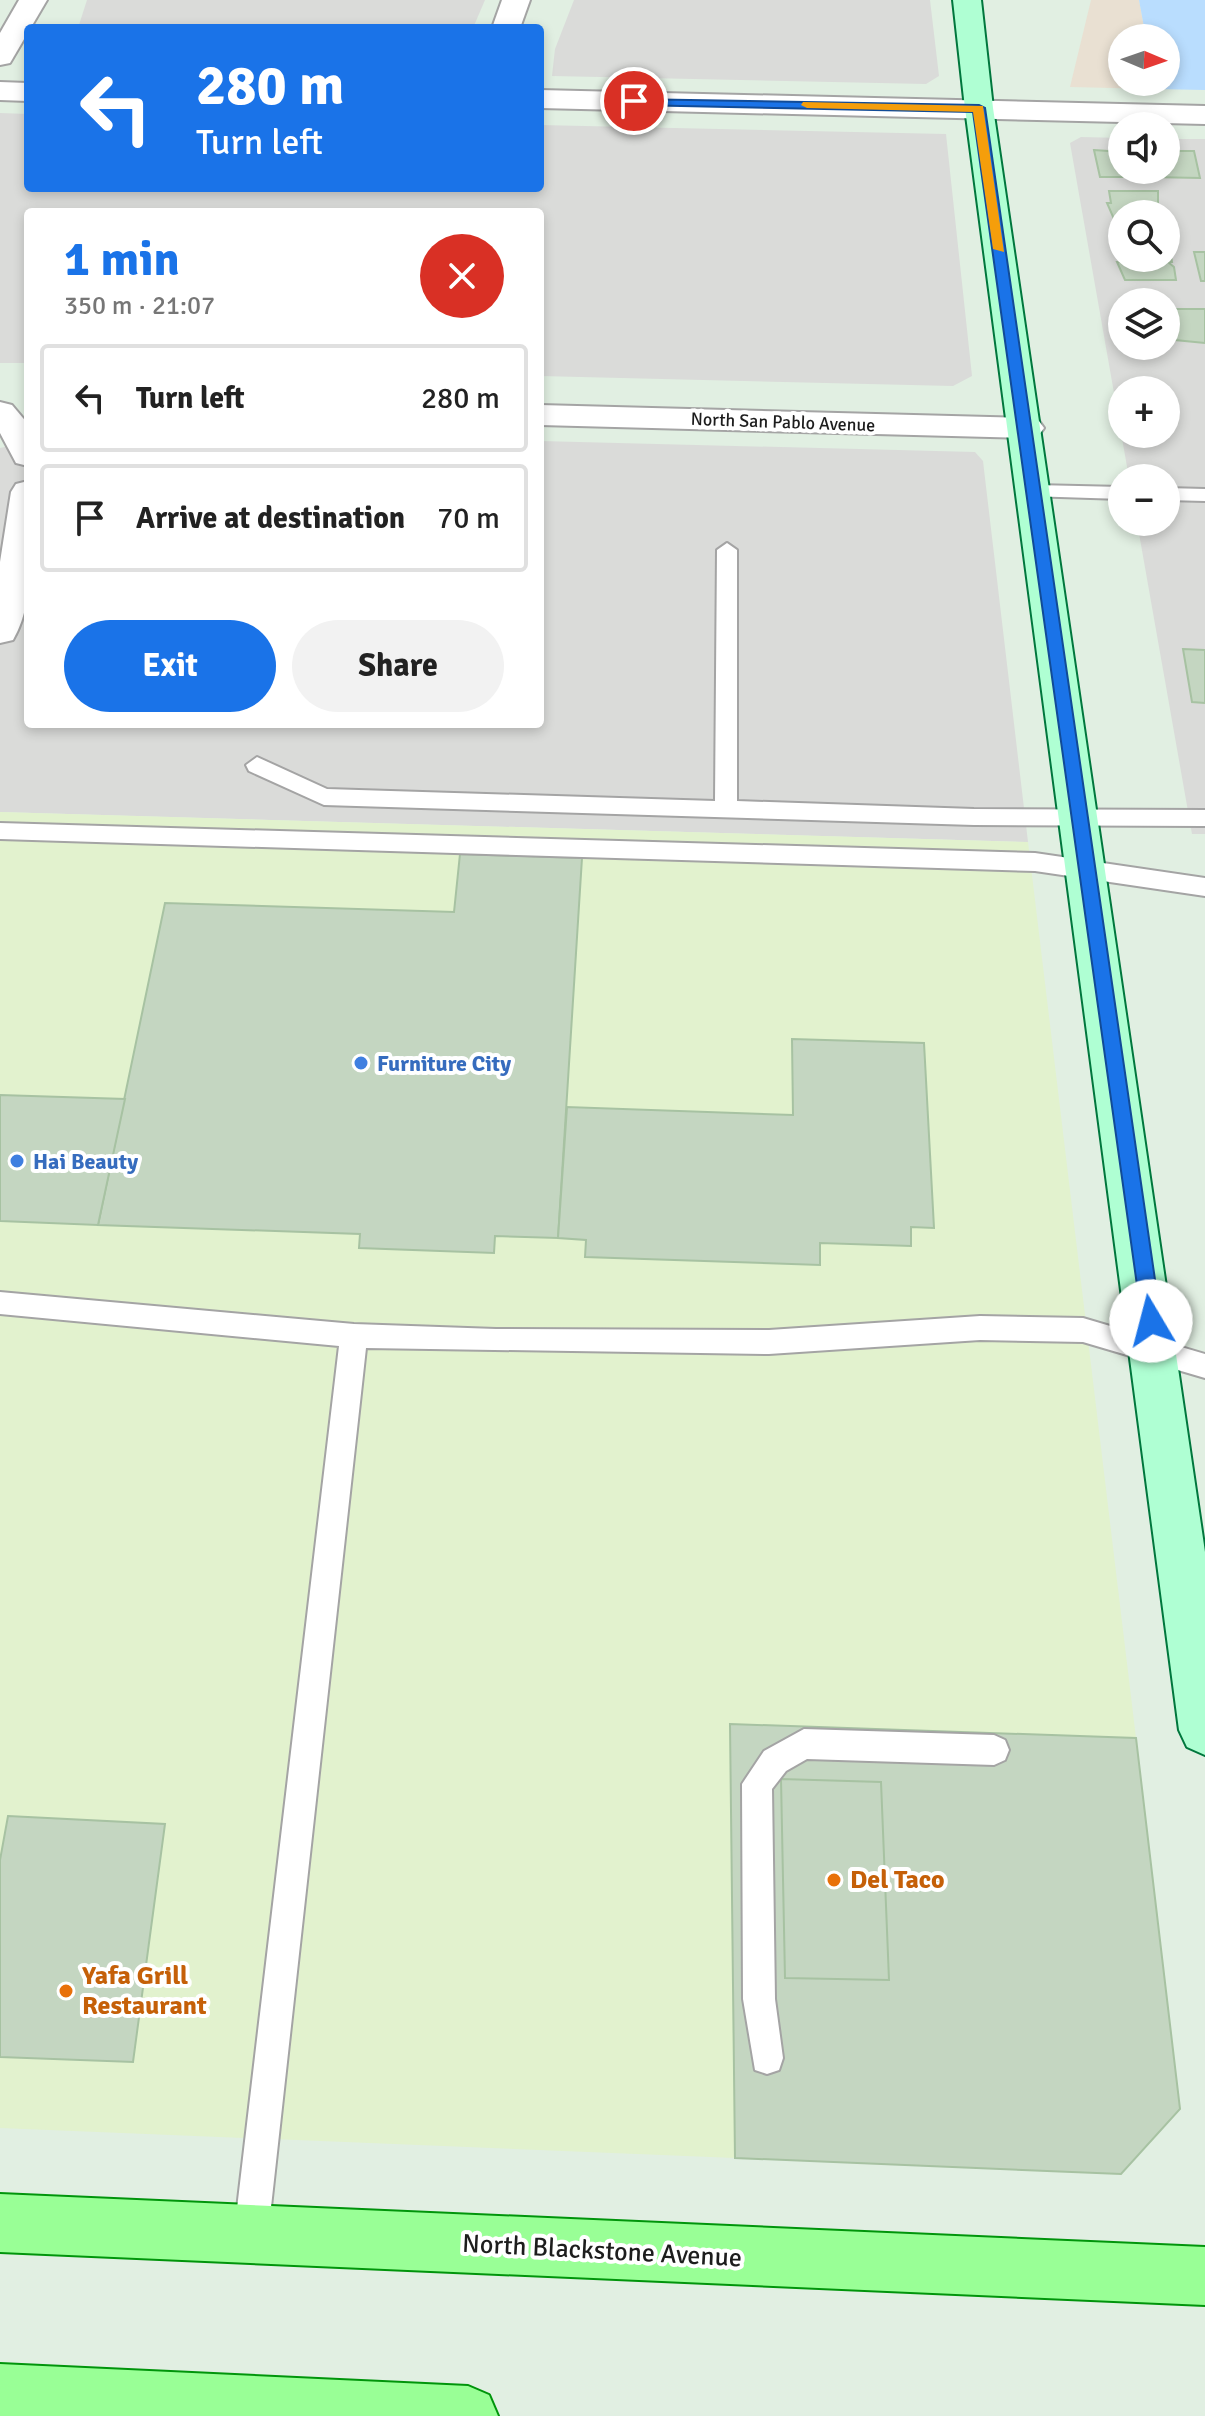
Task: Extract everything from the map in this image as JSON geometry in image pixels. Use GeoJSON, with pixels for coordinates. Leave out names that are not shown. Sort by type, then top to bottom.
{"type":"FeatureCollection","features":[{"type":"Feature","properties":{"kind":"main road","name":"North Blackstone Avenue"},"geometry":{"type":"LineString","coordinates":[[0,2223],[1205,2276]]}},
{"type":"Feature","properties":{"kind":"main road"},"geometry":{"type":"LineString","coordinates":[[0,2394],[369,2414],[468,2416]]}},
{"type":"Feature","properties":{"kind":"street"},"geometry":{"type":"LineString","coordinates":[[0,57],[33,0]]}},
{"type":"Feature","properties":{"kind":"street"},"geometry":{"type":"LineString","coordinates":[[507,24],[516,0]]}},
{"type":"Feature","properties":{"kind":"street"},"geometry":{"type":"LineString","coordinates":[[967,0],[979,108],[1081,815],[1205,1730]]}},
{"type":"Feature","properties":{"kind":"street"},"geometry":{"type":"LineString","coordinates":[[0,91],[24,92]]}},
{"type":"Feature","properties":{"kind":"street"},"geometry":{"type":"LineString","coordinates":[[544,99],[1205,115]]}},
{"type":"Feature","properties":{"kind":"street"},"geometry":{"type":"LineString","coordinates":[[0,399],[24,400]]}},
{"type":"Feature","properties":{"kind":"street"},"geometry":{"type":"LineString","coordinates":[[0,412],[18,433],[24,446]]}},
{"type":"Feature","properties":{"kind":"street","name":"North San Pablo Avenue"},"geometry":{"type":"LineString","coordinates":[[544,415],[1027,428]]}},
{"type":"Feature","properties":{"kind":"street"},"geometry":{"type":"LineString","coordinates":[[0,631],[24,527]]}},
{"type":"Feature","properties":{"kind":"lane"},"geometry":{"type":"LineString","coordinates":[[1035,491],[1108,493]]}},
{"type":"Feature","properties":{"kind":"lane"},"geometry":{"type":"LineString","coordinates":[[1180,494],[1205,495]]}},
{"type":"Feature","properties":{"kind":"lane"},"geometry":{"type":"LineString","coordinates":[[726,809],[727,550]]}},
{"type":"Feature","properties":{"kind":"lane"},"geometry":{"type":"LineString","coordinates":[[257,765],[324,797],[974,817],[1081,815],[1205,818]]}},
{"type":"Feature","properties":{"kind":"lane"},"geometry":{"type":"LineString","coordinates":[[0,831],[1020,861],[1205,887]]}},
{"type":"Feature","properties":{"kind":"lane"},"geometry":{"type":"LineString","coordinates":[[0,1303],[354,1336],[587,1343],[769,1342],[994,1328],[1083,1330],[1205,1366]]}},
{"type":"Feature","properties":{"kind":"lane"},"geometry":{"type":"LineString","coordinates":[[251,2234],[354,1336]]}},
{"type":"Feature","properties":{"kind":"lane"},"geometry":{"type":"LineString","coordinates":[[767,2058],[759,1999],[757,1784],[775,1761],[804,1744],[994,1750]]}},
{"type":"Feature","properties":{"kind":"shaded area"},"geometry":{"type":"Polygon","coordinates":[[[87,0],[485,0],[475,24],[79,24],[87,0]]]}},
{"type":"Feature","properties":{"kind":"shaded area"},"geometry":{"type":"Polygon","coordinates":[[[574,0],[930,0],[939,76],[926,84],[552,76],[555,49],[574,0]]]}},
{"type":"Feature","properties":{"kind":"shaded area"},"geometry":{"type":"Polygon","coordinates":[[[1091,0],[1139,0],[1143,24],[1108,24],[1108,88],[1070,87],[1091,0]]]}},
{"type":"Feature","properties":{"kind":"shaded area"},"geometry":{"type":"Polygon","coordinates":[[[1139,0],[1205,0],[1205,90],[1180,90],[1180,24],[1143,24],[1139,0]]]}},
{"type":"Feature","properties":{"kind":"shaded area"},"geometry":{"type":"Polygon","coordinates":[[[0,113],[24,114],[24,192],[544,192],[544,125],[946,134],[972,376],[953,386],[544,376],[544,208],[24,208],[24,363],[0,363],[0,113]]]}},
{"type":"Feature","properties":{"kind":"shaded area"},"geometry":{"type":"Polygon","coordinates":[[[1081,137],[1108,138],[1108,184],[1180,184],[1180,139],[1205,139],[1205,834],[1192,834],[1139,536],[1180,536],[1180,464],[1127,464],[1124,448],[1180,448],[1180,376],[1111,376],[1108,360],[1180,360],[1180,288],[1108,288],[1108,359],[1070,143],[1081,137]]]}},
{"type":"Feature","properties":{"kind":"shaded area"},"geometry":{"type":"Polygon","coordinates":[[[544,441],[975,452],[983,461],[1028,842],[0,812],[0,448],[24,443],[24,728],[544,728],[544,441]]]}},
{"type":"Feature","properties":{"kind":"shaded area"},"geometry":{"type":"Polygon","coordinates":[[[0,812],[1028,842],[1136,1738],[730,1724],[735,2158],[0,2128],[0,812]]]}},
{"type":"Feature","properties":{"kind":"building"},"geometry":{"type":"Polygon","coordinates":[[[1094,150],[1108,151],[1108,177],[1100,177],[1094,150]]]}},
{"type":"Feature","properties":{"kind":"building"},"geometry":{"type":"Polygon","coordinates":[[[1180,151],[1194,151],[1200,178],[1180,178],[1180,151]]]}},
{"type":"Feature","properties":{"kind":"building"},"geometry":{"type":"Polygon","coordinates":[[[1109,191],[1158,191],[1158,200],[1110,200],[1109,191]]]}},
{"type":"Feature","properties":{"kind":"building"},"geometry":{"type":"Polygon","coordinates":[[[1194,252],[1205,252],[1205,281],[1201,281],[1194,252]]]}},
{"type":"Feature","properties":{"kind":"building"},"geometry":{"type":"Polygon","coordinates":[[[1121,272],[1175,272],[1176,280],[1125,280],[1121,272]]]}},
{"type":"Feature","properties":{"kind":"building"},"geometry":{"type":"Polygon","coordinates":[[[1180,309],[1205,309],[1205,343],[1180,340],[1180,309]]]}},
{"type":"Feature","properties":{"kind":"building"},"geometry":{"type":"Polygon","coordinates":[[[1183,649],[1205,650],[1205,703],[1192,702],[1183,649]]]}},
{"type":"Feature","properties":{"kind":"building"},"geometry":{"type":"Polygon","coordinates":[[[460,854],[582,858],[558,1238],[495,1236],[494,1253],[359,1248],[360,1234],[98,1225],[165,903],[454,912],[460,854]]]}},
{"type":"Feature","properties":{"kind":"building"},"geometry":{"type":"Polygon","coordinates":[[[792,1039],[924,1043],[934,1228],[911,1227],[911,1246],[820,1243],[820,1265],[585,1257],[586,1240],[558,1238],[567,1107],[793,1115],[792,1039]]]}},
{"type":"Feature","properties":{"kind":"building"},"geometry":{"type":"Polygon","coordinates":[[[0,1095],[125,1099],[98,1225],[0,1221],[0,1095]]]}},
{"type":"Feature","properties":{"kind":"building"},"geometry":{"type":"Polygon","coordinates":[[[730,1724],[1136,1738],[1180,2109],[1121,2174],[735,2158],[730,1724]]]}},
{"type":"Feature","properties":{"kind":"building","name":"Del Taco"},"geometry":{"type":"Polygon","coordinates":[[[781,1779],[881,1782],[889,1980],[785,1978],[781,1779]]]}},
{"type":"Feature","properties":{"kind":"building"},"geometry":{"type":"Polygon","coordinates":[[[8,1816],[165,1824],[133,2062],[0,2057],[0,1860],[8,1816]]]}},
{"type":"Feature","properties":{"kind":"slow traffic"},"geometry":{"type":"LineString","coordinates":[[807,105],[979,108],[1000,249]]}},
{"type":"Feature","properties":{"kind":"place","name":"Furniture City"},"geometry":{"type":"Point","coordinates":[361,1063]}},
{"type":"Feature","properties":{"kind":"place","name":"Hai Beauty"},"geometry":{"type":"Point","coordinates":[17,1161]}},
{"type":"Feature","properties":{"kind":"place","name":"Del Taco"},"geometry":{"type":"Point","coordinates":[834,1880]}},
{"type":"Feature","properties":{"kind":"place","name":"Yafa Grill Restaurant"},"geometry":{"type":"Point","coordinates":[66,1991]}},
{"type":"Feature","properties":{"kind":"route"},"geometry":{"type":"LineString","coordinates":[[634,101],[979,108],[1027,428],[1151,1321]]}}]}
